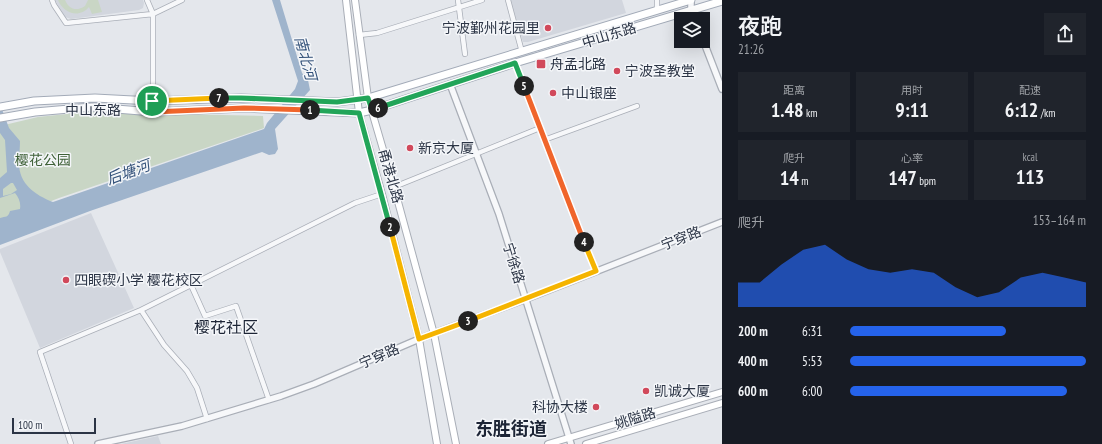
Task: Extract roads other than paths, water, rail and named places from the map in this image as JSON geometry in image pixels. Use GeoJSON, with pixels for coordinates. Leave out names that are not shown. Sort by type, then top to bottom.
{"type":"FeatureCollection","features":[{"type":"Feature","properties":{"kind":"main road","name":"甬港北路"},"geometry":{"type":"LineString","coordinates":[[346,0],[356,100],[419,339],[437,444]]}},
{"type":"Feature","properties":{"kind":"main road","name":"甬港北路"},"geometry":{"type":"LineString","coordinates":[[355,0],[368,98],[434,334],[456,444]]}},
{"type":"Feature","properties":{"kind":"main road","name":"中山东路"},"geometry":{"type":"LineString","coordinates":[[4,106],[34,101],[95,98],[152,101],[241,98],[337,102],[356,100],[368,98],[691,0]]}},
{"type":"Feature","properties":{"kind":"main road","name":"中山东路"},"geometry":{"type":"LineString","coordinates":[[4,117],[35,112],[92,107],[153,112],[244,108],[359,113],[515,63],[722,1]]}},
{"type":"Feature","properties":{"kind":"main road","name":"姚隘路"},"geometry":{"type":"LineString","coordinates":[[548,444],[722,392]]}},
{"type":"Feature","properties":{"kind":"main road","name":"姚隘路"},"geometry":{"type":"LineString","coordinates":[[586,444],[722,403]]}},
{"type":"Feature","properties":{"kind":"street"},"geometry":{"type":"LineString","coordinates":[[52,0],[66,23],[153,14],[182,0]]}},
{"type":"Feature","properties":{"kind":"street"},"geometry":{"type":"LineString","coordinates":[[147,0],[153,14],[153,112]]}},
{"type":"Feature","properties":{"kind":"street"},"geometry":{"type":"LineString","coordinates":[[458,0],[466,54]]}},
{"type":"Feature","properties":{"kind":"street"},"geometry":{"type":"LineString","coordinates":[[359,35],[377,32],[482,0]]}},
{"type":"Feature","properties":{"kind":"street"},"geometry":{"type":"LineString","coordinates":[[508,0],[522,52]]}},
{"type":"Feature","properties":{"kind":"street"},"geometry":{"type":"LineString","coordinates":[[657,0],[658,11]]}},
{"type":"Feature","properties":{"kind":"street"},"geometry":{"type":"LineString","coordinates":[[691,0],[692,10]]}},
{"type":"Feature","properties":{"kind":"street"},"geometry":{"type":"LineString","coordinates":[[706,48],[722,89]]}},
{"type":"Feature","properties":{"kind":"street"},"geometry":{"type":"LineString","coordinates":[[515,63],[596,271]]}},
{"type":"Feature","properties":{"kind":"street","name":"宁徐路"},"geometry":{"type":"LineString","coordinates":[[450,84],[499,214],[571,444]]}},
{"type":"Feature","properties":{"kind":"street"},"geometry":{"type":"LineString","coordinates":[[544,140],[637,106]]}},
{"type":"Feature","properties":{"kind":"street"},"geometry":{"type":"LineString","coordinates":[[394,187],[540,128]]}},
{"type":"Feature","properties":{"kind":"street"},"geometry":{"type":"LineString","coordinates":[[72,444],[40,352],[141,310],[355,203],[382,194]]}},
{"type":"Feature","properties":{"kind":"street","name":"宁穿路"},"geometry":{"type":"LineString","coordinates":[[98,444],[182,426],[269,400],[314,384],[419,339],[526,299],[722,222]]}},
{"type":"Feature","properties":{"kind":"street"},"geometry":{"type":"LineString","coordinates":[[191,285],[205,316],[236,306],[269,400]]}},
{"type":"Feature","properties":{"kind":"street"},"geometry":{"type":"LineString","coordinates":[[141,310],[164,345],[187,371],[197,388],[207,419]]}},
{"type":"Feature","properties":{"kind":"water"},"geometry":{"type":"Polygon","coordinates":[[[272,0],[280,0],[302,73],[308,80],[310,90],[275,129],[278,149],[275,154],[269,155],[262,152],[90,211],[0,245],[0,218],[8,216],[10,211],[20,209],[20,207],[18,197],[15,193],[0,198],[0,178],[7,172],[5,140],[0,133],[0,104],[9,128],[20,141],[19,163],[25,183],[34,192],[53,202],[264,129],[267,123],[295,89],[298,81],[272,0]],[[13,183],[3,189],[3,196],[11,194],[17,190],[13,183]]]}},
{"type":"Feature","properties":{"kind":"place","name":"宁波鄞州花园里"},"geometry":{"type":"Point","coordinates":[548,28]}},
{"type":"Feature","properties":{"kind":"place","name":"舟孟北路"},"geometry":{"type":"Point","coordinates":[541,64]}},
{"type":"Feature","properties":{"kind":"place","name":"宁波圣教堂"},"geometry":{"type":"Point","coordinates":[617,71]}},
{"type":"Feature","properties":{"kind":"place","name":"中山银座"},"geometry":{"type":"Point","coordinates":[553,93]}},
{"type":"Feature","properties":{"kind":"place","name":"新京大厦"},"geometry":{"type":"Point","coordinates":[410,148]}},
{"type":"Feature","properties":{"kind":"place","name":"四眼碶小学 樱花校区"},"geometry":{"type":"Point","coordinates":[66,280]}},
{"type":"Feature","properties":{"kind":"place","name":"凯诚大厦"},"geometry":{"type":"Point","coordinates":[646,391]}},
{"type":"Feature","properties":{"kind":"place","name":"科协大楼"},"geometry":{"type":"Point","coordinates":[596,407]}},
{"type":"Feature","properties":{"kind":"district","name":"樱花社区"},"geometry":{"type":"Point","coordinates":[226,327]}},
{"type":"Feature","properties":{"kind":"district","name":"东胜街道"},"geometry":{"type":"Point","coordinates":[511,428]}},
{"type":"Feature","properties":{"kind":"water label","name":"南北河"},"geometry":{"type":"Point","coordinates":[306,58]}},
{"type":"Feature","properties":{"kind":"water label","name":"后塘河"},"geometry":{"type":"Point","coordinates":[128,172]}},
{"type":"Feature","properties":{"kind":"park label","name":"樱花公园"},"geometry":{"type":"Point","coordinates":[43,160]}}]}
